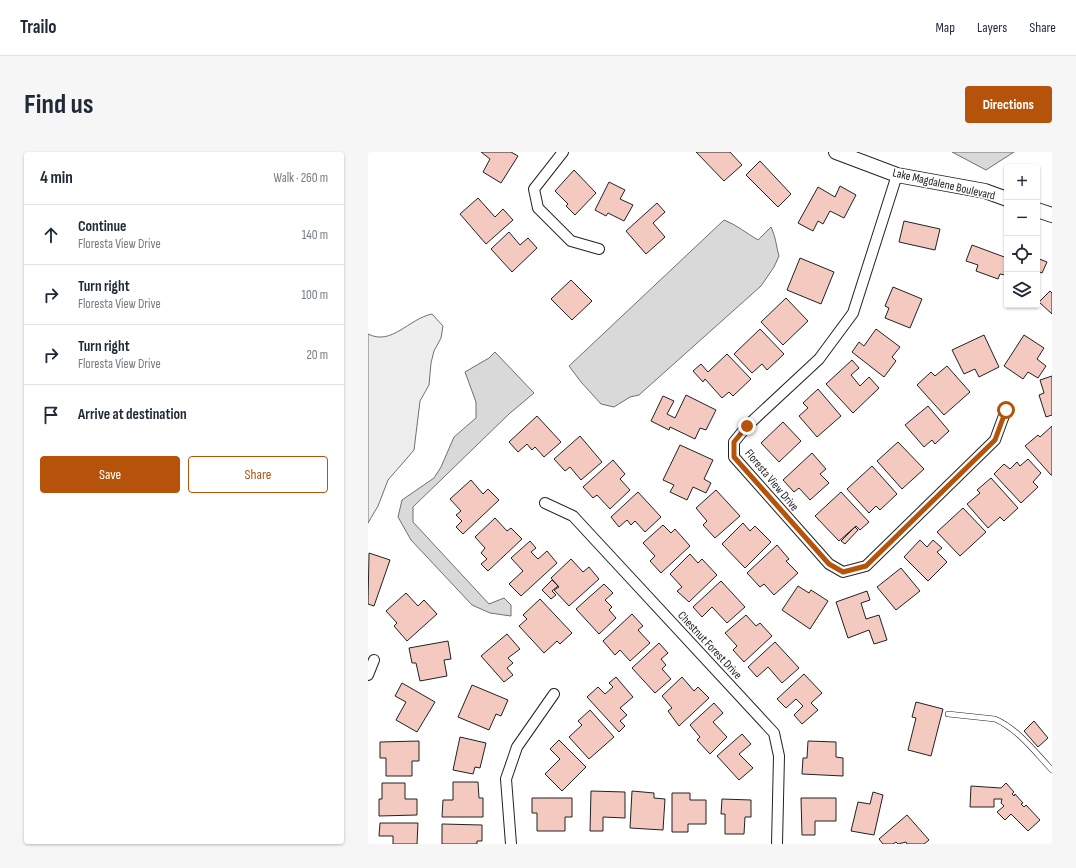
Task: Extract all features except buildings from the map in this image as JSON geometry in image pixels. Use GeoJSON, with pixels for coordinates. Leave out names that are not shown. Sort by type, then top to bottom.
{"type":"FeatureCollection","features":[{"type":"Feature","properties":{"kind":"street"},"geometry":{"type":"LineString","coordinates":[[563,152],[534,189],[538,208],[571,241],[599,249]]}},
{"type":"Feature","properties":{"kind":"street","name":"Lake Magdalene Boulevard"},"geometry":{"type":"LineString","coordinates":[[836,152],[897,175],[984,191],[1004,198]]}},
{"type":"Feature","properties":{"kind":"street","name":"Floresta View Drive"},"geometry":{"type":"LineString","coordinates":[[897,175],[853,313],[819,360],[747,426],[734,442],[734,457],[829,564],[843,572],[866,566],[995,440],[1006,410]]}},
{"type":"Feature","properties":{"kind":"street"},"geometry":{"type":"LineString","coordinates":[[1040,211],[1052,215]]}},
{"type":"Feature","properties":{"kind":"street","name":"Chestnut Forest Drive"},"geometry":{"type":"LineString","coordinates":[[545,503],[573,516],[774,733],[779,756],[777,844]]}},
{"type":"Feature","properties":{"kind":"street"},"geometry":{"type":"LineString","coordinates":[[368,675],[374,660]]}},
{"type":"Feature","properties":{"kind":"street"},"geometry":{"type":"LineString","coordinates":[[511,844],[506,780],[517,747],[554,694]]}},
{"type":"Feature","properties":{"kind":"lane"},"geometry":{"type":"LineString","coordinates":[[948,714],[995,719],[1002,722],[1021,738],[1052,770]]}},
{"type":"Feature","properties":{"kind":"shaded area"},"geometry":{"type":"Polygon","coordinates":[[[952,152],[1014,152],[986,170],[952,152]]]}},
{"type":"Feature","properties":{"kind":"shaded area"},"geometry":{"type":"Polygon","coordinates":[[[724,220],[758,240],[771,227],[779,256],[774,267],[761,286],[639,395],[630,397],[614,407],[601,404],[569,366],[724,220]]]}},
{"type":"Feature","properties":{"kind":"shaded area"},"geometry":{"type":"Polygon","coordinates":[[[432,314],[443,326],[441,338],[434,351],[431,363],[429,385],[420,401],[414,450],[388,480],[378,506],[368,523],[368,334],[377,337],[385,337],[423,317],[432,314]]]}},
{"type":"Feature","properties":{"kind":"shaded area"},"geometry":{"type":"Polygon","coordinates":[[[495,352],[534,393],[509,414],[413,507],[413,522],[489,604],[504,598],[511,605],[511,616],[490,613],[472,605],[411,540],[398,517],[402,500],[434,478],[441,467],[454,437],[476,418],[476,402],[465,372],[489,358],[495,352]]]}},
{"type":"Feature","properties":{"kind":"route"},"geometry":{"type":"LineString","coordinates":[[747,426],[734,442],[734,457],[829,564],[843,572],[866,566],[995,440],[1006,410]]}}]}
